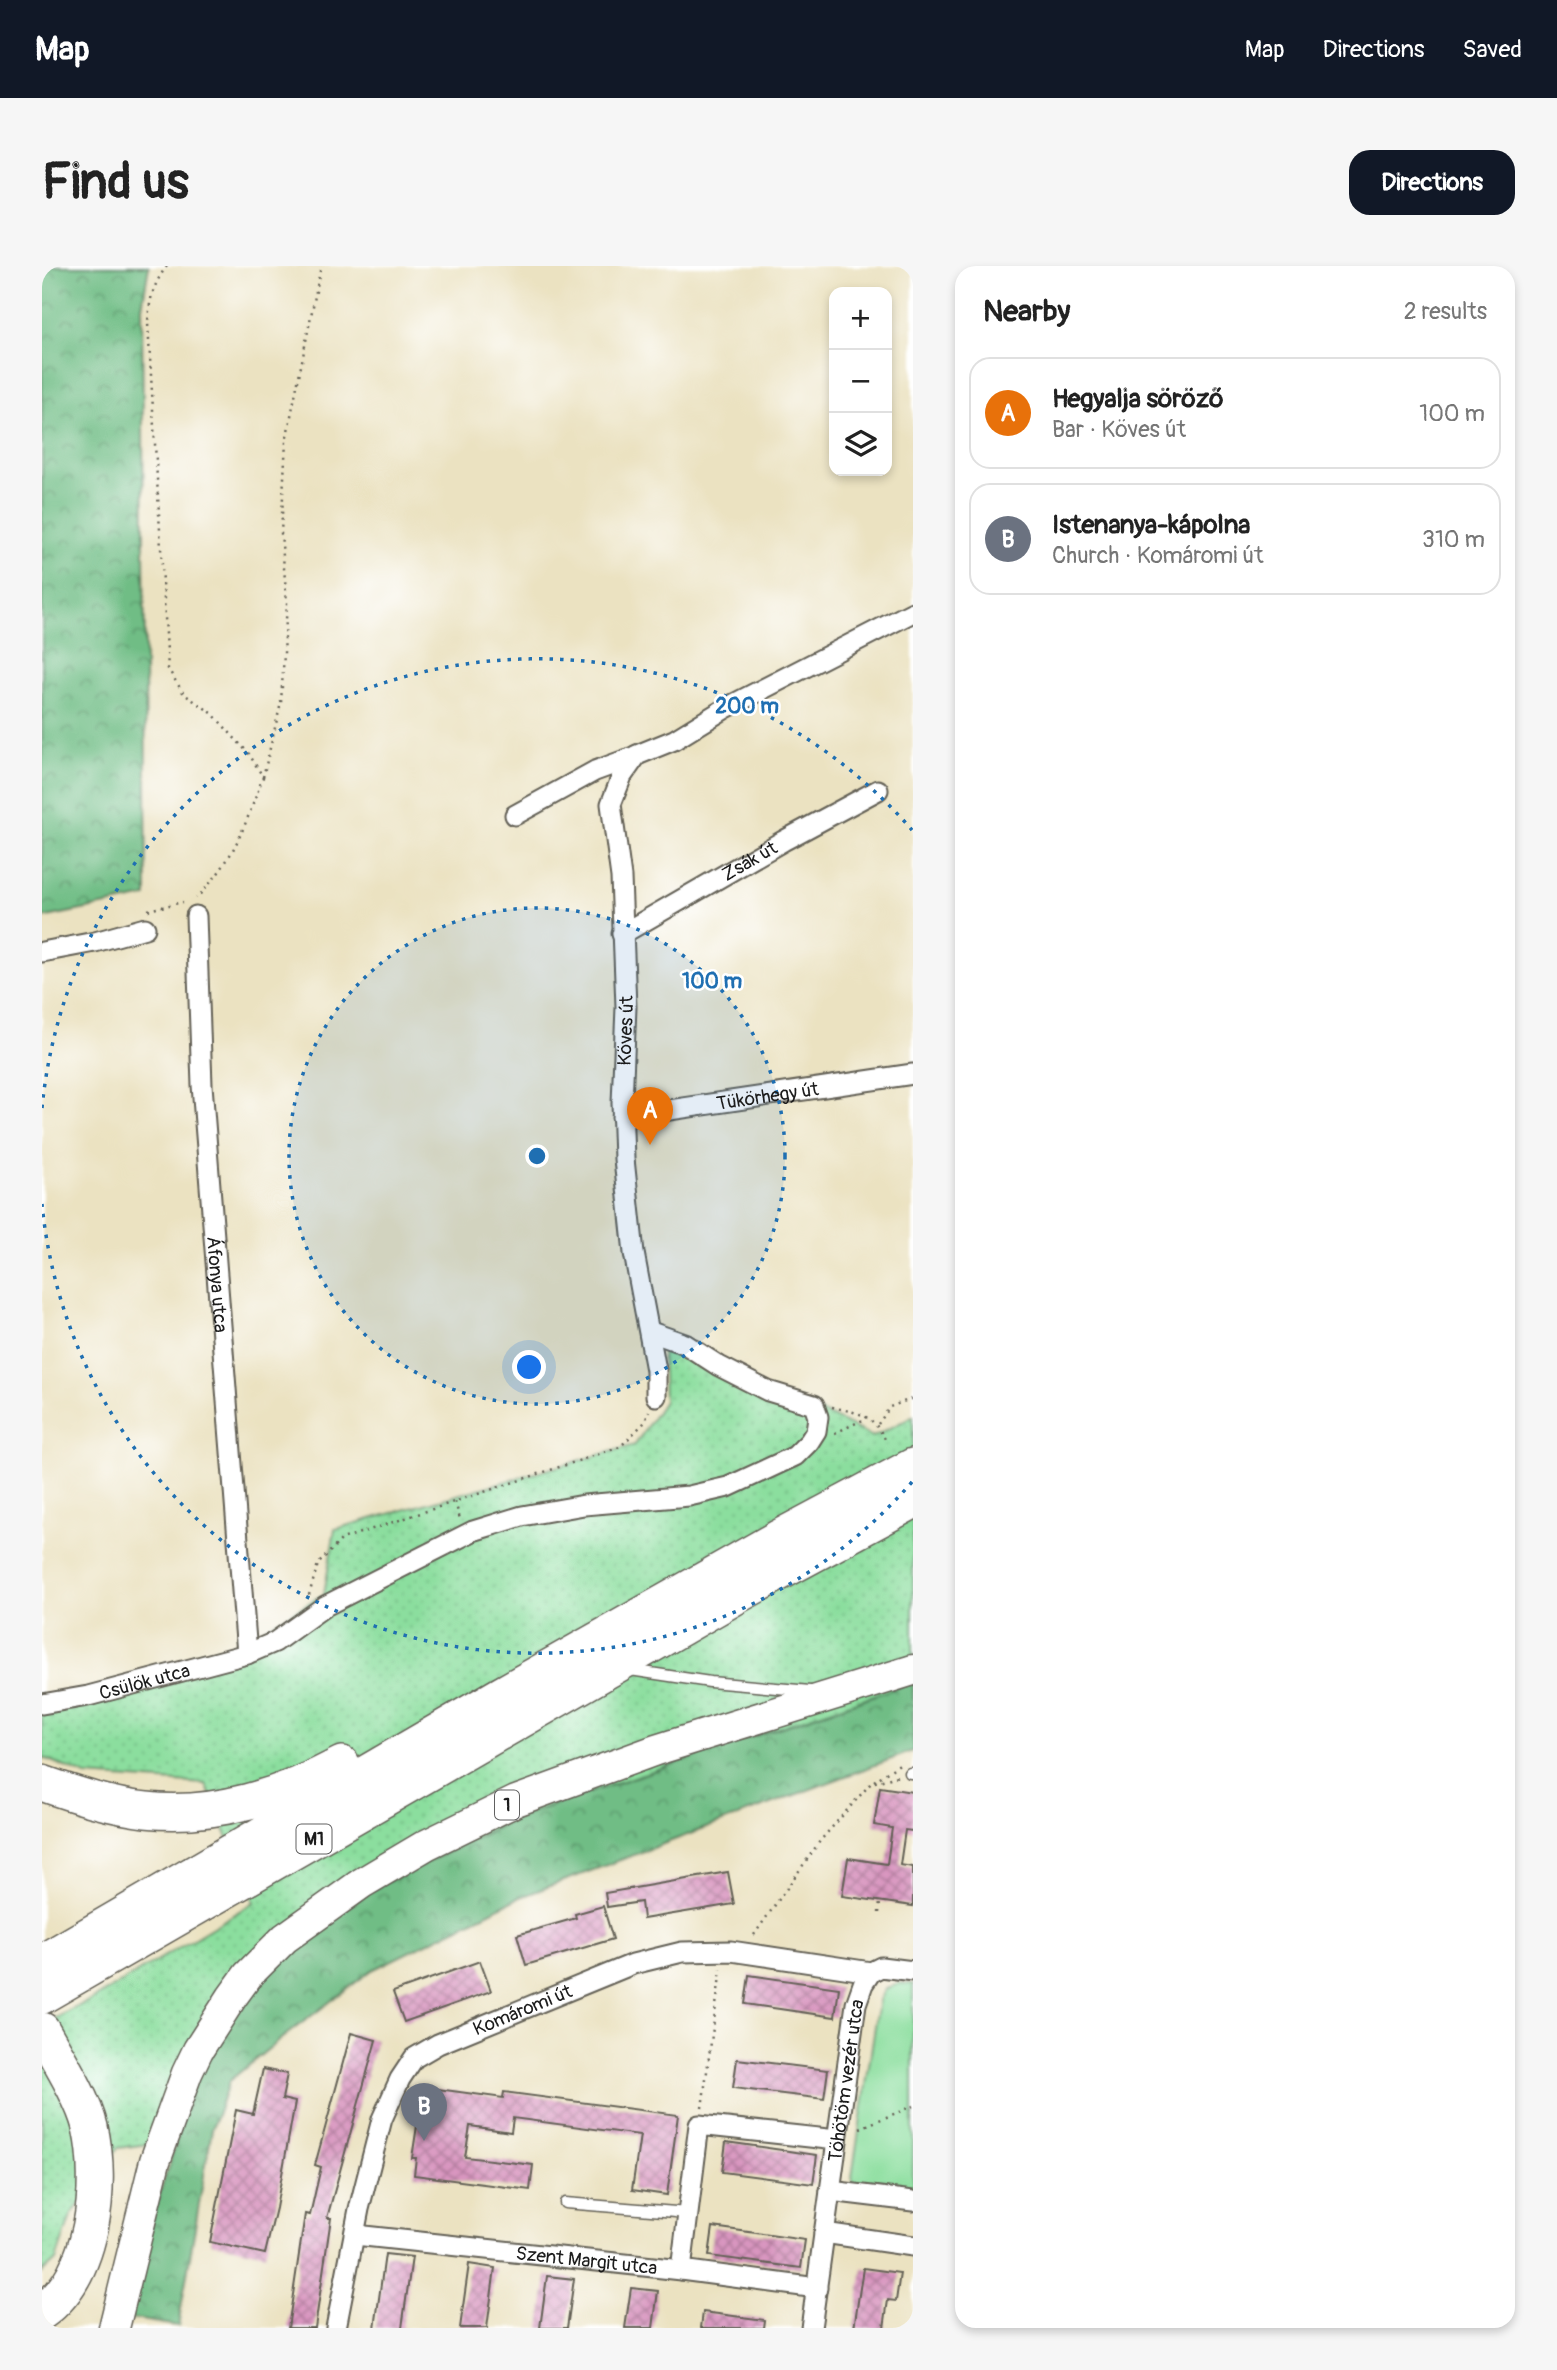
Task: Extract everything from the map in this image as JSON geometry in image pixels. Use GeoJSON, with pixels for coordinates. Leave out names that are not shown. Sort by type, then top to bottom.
{"type":"FeatureCollection","features":[{"type":"Feature","properties":{"kind":"highway","name":"M1"},"geometry":{"type":"LineString","coordinates":[[60,1963],[502,1694],[811,1520],[913,1466]]}},
{"type":"Feature","properties":{"kind":"highway","name":"M1"},"geometry":{"type":"LineString","coordinates":[[60,1963],[612,1668],[740,1594],[913,1501]]}},
{"type":"Feature","properties":{"kind":"highway"},"geometry":{"type":"LineString","coordinates":[[42,1783],[121,1806],[148,1810],[204,1810],[271,1794],[325,1773],[434,1717],[502,1694]]}},
{"type":"Feature","properties":{"kind":"highway"},"geometry":{"type":"LineString","coordinates":[[42,1998],[60,1963]]}},
{"type":"Feature","properties":{"kind":"highway"},"geometry":{"type":"LineString","coordinates":[[42,2030],[79,2100],[90,2127],[95,2188],[89,2240],[79,2266],[67,2287],[42,2312]]}},
{"type":"Feature","properties":{"kind":"highway"},"geometry":{"type":"LineString","coordinates":[[53,2328],[87,2293],[107,2251],[111,2196],[109,2167],[99,2136],[90,2127]]}},
{"type":"Feature","properties":{"kind":"main road","name":"1"},"geometry":{"type":"LineString","coordinates":[[114,2328],[155,2161],[187,2073],[203,2041],[232,1997],[248,1975],[285,1938],[362,1883],[426,1846],[516,1801],[656,1750],[913,1670]]}},
{"type":"Feature","properties":{"kind":"street"},"geometry":{"type":"LineString","coordinates":[[515,815],[595,771],[674,740],[737,702],[913,612]]}},
{"type":"Feature","properties":{"kind":"street","name":"Köves út"},"geometry":{"type":"LineString","coordinates":[[637,755],[622,776],[611,804],[621,877],[626,1007],[622,1118],[634,1253],[651,1332],[656,1396]]}},
{"type":"Feature","properties":{"kind":"street","name":"Zsák út"},"geometry":{"type":"LineString","coordinates":[[622,934],[783,841],[878,790]]}},
{"type":"Feature","properties":{"kind":"street","name":"Áfonya utca"},"geometry":{"type":"LineString","coordinates":[[195,907],[202,1085],[247,1654]]}},
{"type":"Feature","properties":{"kind":"street"},"geometry":{"type":"LineString","coordinates":[[42,952],[95,942],[145,928]]}},
{"type":"Feature","properties":{"kind":"street","name":"Tükörhegy út"},"geometry":{"type":"LineString","coordinates":[[622,1118],[913,1073]]}},
{"type":"Feature","properties":{"kind":"street"},"geometry":{"type":"LineString","coordinates":[[651,1332],[685,1344],[719,1366],[768,1391],[814,1405],[818,1417],[813,1436]]}},
{"type":"Feature","properties":{"kind":"street","name":"Csülök utca"},"geometry":{"type":"LineString","coordinates":[[42,1704],[88,1696],[247,1654],[275,1642],[325,1606],[473,1531],[522,1516],[584,1505],[689,1496],[728,1487],[795,1456],[813,1436]]}},
{"type":"Feature","properties":{"kind":"street","name":"Komáromi út"},"geometry":{"type":"LineString","coordinates":[[336,2328],[382,2119],[400,2080],[414,2058],[438,2044],[633,1965],[682,1952],[719,1950],[872,1972],[881,1967],[913,1971]]}},
{"type":"Feature","properties":{"kind":"street","name":"Töhötöm vezér utca"},"geometry":{"type":"LineString","coordinates":[[811,2328],[856,2004],[863,1984],[872,1972]]}},
{"type":"Feature","properties":{"kind":"street"},"geometry":{"type":"LineString","coordinates":[[681,2270],[699,2126],[837,2140]]}},
{"type":"Feature","properties":{"kind":"street"},"geometry":{"type":"LineString","coordinates":[[830,2190],[913,2201]]}},
{"type":"Feature","properties":{"kind":"street"},"geometry":{"type":"LineString","coordinates":[[824,2234],[913,2246]]}},
{"type":"Feature","properties":{"kind":"street","name":"Szent Margit utca"},"geometry":{"type":"LineString","coordinates":[[355,2235],[681,2270],[817,2288]]}},
{"type":"Feature","properties":{"kind":"lane"},"geometry":{"type":"LineString","coordinates":[[612,1668],[710,1682],[836,1694]]}},
{"type":"Feature","properties":{"kind":"lane"},"geometry":{"type":"LineString","coordinates":[[565,2203],[688,2213]]}},
{"type":"Feature","properties":{"kind":"path"},"geometry":{"type":"LineString","coordinates":[[167,266],[153,288],[148,323],[168,668],[184,694],[212,713],[249,754],[263,777]]}},
{"type":"Feature","properties":{"kind":"path"},"geometry":{"type":"LineString","coordinates":[[195,907],[238,845],[263,777],[281,703],[287,603],[281,533],[286,441],[321,266]]}},
{"type":"Feature","properties":{"kind":"path"},"geometry":{"type":"LineString","coordinates":[[300,1625],[318,1564],[342,1539],[620,1447],[645,1422],[656,1396]]}},
{"type":"Feature","properties":{"kind":"path"},"geometry":{"type":"LineString","coordinates":[[878,1424],[890,1408],[913,1398]]}},
{"type":"Feature","properties":{"kind":"path"},"geometry":{"type":"LineString","coordinates":[[814,1405],[856,1413],[878,1424],[887,1443]]}},
{"type":"Feature","properties":{"kind":"path"},"geometry":{"type":"LineString","coordinates":[[813,1436],[826,1437],[867,1419]]}},
{"type":"Feature","properties":{"kind":"path"},"geometry":{"type":"LineString","coordinates":[[455,1502],[458,1512]]}},
{"type":"Feature","properties":{"kind":"path"},"geometry":{"type":"LineString","coordinates":[[742,1952],[820,1841],[871,1783],[905,1761]]}},
{"type":"Feature","properties":{"kind":"path"},"geometry":{"type":"LineString","coordinates":[[871,1783],[911,1773]]}},
{"type":"Feature","properties":{"kind":"path"},"geometry":{"type":"LineString","coordinates":[[878,1913],[880,1902]]}},
{"type":"Feature","properties":{"kind":"path"},"geometry":{"type":"LineString","coordinates":[[699,2126],[722,1962],[719,1950]]}},
{"type":"Feature","properties":{"kind":"path"},"geometry":{"type":"LineString","coordinates":[[860,2127],[913,2106]]}},
{"type":"Feature","properties":{"kind":"green space"},"geometry":{"type":"Polygon","coordinates":[[[42,266],[149,266],[142,307],[147,897],[42,918],[42,266]]]}},
{"type":"Feature","properties":{"kind":"green space"},"geometry":{"type":"Polygon","coordinates":[[[662,1349],[832,1417],[873,1437],[913,1416],[913,1682],[518,1817],[375,1888],[164,2142],[118,2148],[71,2216],[56,2260],[42,2273],[42,2025],[102,1994],[254,1902],[206,1784],[86,1776],[42,1757],[42,1705],[227,1649],[324,1594],[335,1529],[635,1445],[664,1401],[662,1349]]]}},
{"type":"Feature","properties":{"kind":"green space"},"geometry":{"type":"Polygon","coordinates":[[[913,1682],[913,1751],[518,1898],[372,1970],[282,2038],[229,2081],[212,2129],[178,2326],[121,2317],[207,2044],[273,1961],[375,1888],[518,1817],[913,1682]]]}},
{"type":"Feature","properties":{"kind":"green space"},"geometry":{"type":"Polygon","coordinates":[[[898,1983],[913,1984],[913,2201],[854,2185],[852,2177],[879,2000],[885,1989],[898,1983]]]}},
{"type":"Feature","properties":{"kind":"building"},"geometry":{"type":"Polygon","coordinates":[[[880,1787],[913,1792],[913,1831],[905,1830],[900,1865],[913,1867],[913,1906],[842,1896],[848,1858],[887,1864],[892,1828],[874,1825],[880,1787]]]}},
{"type":"Feature","properties":{"kind":"building"},"geometry":{"type":"Polygon","coordinates":[[[728,1872],[734,1904],[643,1919],[641,1902],[607,1907],[605,1893],[728,1872]]]}},
{"type":"Feature","properties":{"kind":"building"},"geometry":{"type":"Polygon","coordinates":[[[603,1906],[613,1939],[526,1965],[517,1935],[576,1918],[575,1914],[603,1906]]]}},
{"type":"Feature","properties":{"kind":"building"},"geometry":{"type":"Polygon","coordinates":[[[480,1961],[491,1991],[404,2022],[393,1992],[480,1961]]]}},
{"type":"Feature","properties":{"kind":"building"},"geometry":{"type":"Polygon","coordinates":[[[749,1975],[839,1988],[835,2017],[745,2004],[749,1975]]]}},
{"type":"Feature","properties":{"kind":"building"},"geometry":{"type":"Polygon","coordinates":[[[351,2033],[376,2040],[327,2218],[331,2218],[315,2328],[288,2328],[305,2214],[310,2215],[321,2167],[315,2165],[351,2033]]]}},
{"type":"Feature","properties":{"kind":"building"},"geometry":{"type":"Polygon","coordinates":[[[737,2059],[828,2070],[824,2099],[733,2088],[737,2059]]]}},
{"type":"Feature","properties":{"kind":"building"},"geometry":{"type":"Polygon","coordinates":[[[263,2069],[287,2074],[282,2099],[295,2102],[265,2254],[210,2242],[236,2110],[253,2114],[263,2069]]]}},
{"type":"Feature","properties":{"kind":"building"},"geometry":{"type":"Polygon","coordinates":[[[423,2087],[503,2098],[504,2092],[678,2115],[667,2195],[632,2190],[640,2135],[513,2118],[511,2132],[470,2126],[465,2157],[533,2165],[530,2190],[414,2175],[416,2158],[412,2158],[423,2087]]]}},
{"type":"Feature","properties":{"kind":"building"},"geometry":{"type":"Polygon","coordinates":[[[726,2142],[817,2155],[813,2184],[722,2172],[726,2142]]]}},
{"type":"Feature","properties":{"kind":"building"},"geometry":{"type":"Polygon","coordinates":[[[713,2227],[805,2240],[801,2268],[709,2256],[713,2227]]]}},
{"type":"Feature","properties":{"kind":"building"},"geometry":{"type":"Polygon","coordinates":[[[385,2254],[412,2257],[402,2328],[375,2328],[385,2254]]]}},
{"type":"Feature","properties":{"kind":"building"},"geometry":{"type":"Polygon","coordinates":[[[469,2264],[495,2268],[487,2328],[460,2328],[469,2264]]]}},
{"type":"Feature","properties":{"kind":"building"},"geometry":{"type":"Polygon","coordinates":[[[863,2268],[900,2273],[896,2301],[888,2300],[884,2328],[854,2328],[863,2268]]]}},
{"type":"Feature","properties":{"kind":"building"},"geometry":{"type":"Polygon","coordinates":[[[547,2276],[574,2279],[567,2328],[540,2328],[547,2276]]]}},
{"type":"Feature","properties":{"kind":"building"},"geometry":{"type":"Polygon","coordinates":[[[631,2288],[658,2291],[653,2328],[625,2328],[631,2288]]]}},
{"type":"Feature","properties":{"kind":"building"},"geometry":{"type":"Polygon","coordinates":[[[703,2312],[765,2320],[764,2328],[701,2328],[703,2312]]]}},
{"type":"Feature","properties":{"kind":"place","name":"Hegyalja söröző"},"geometry":{"type":"Point","coordinates":[650,1145]}},
{"type":"Feature","properties":{"kind":"place","name":"Istenanya-kápolna"},"geometry":{"type":"Point","coordinates":[424,2141]}}]}
